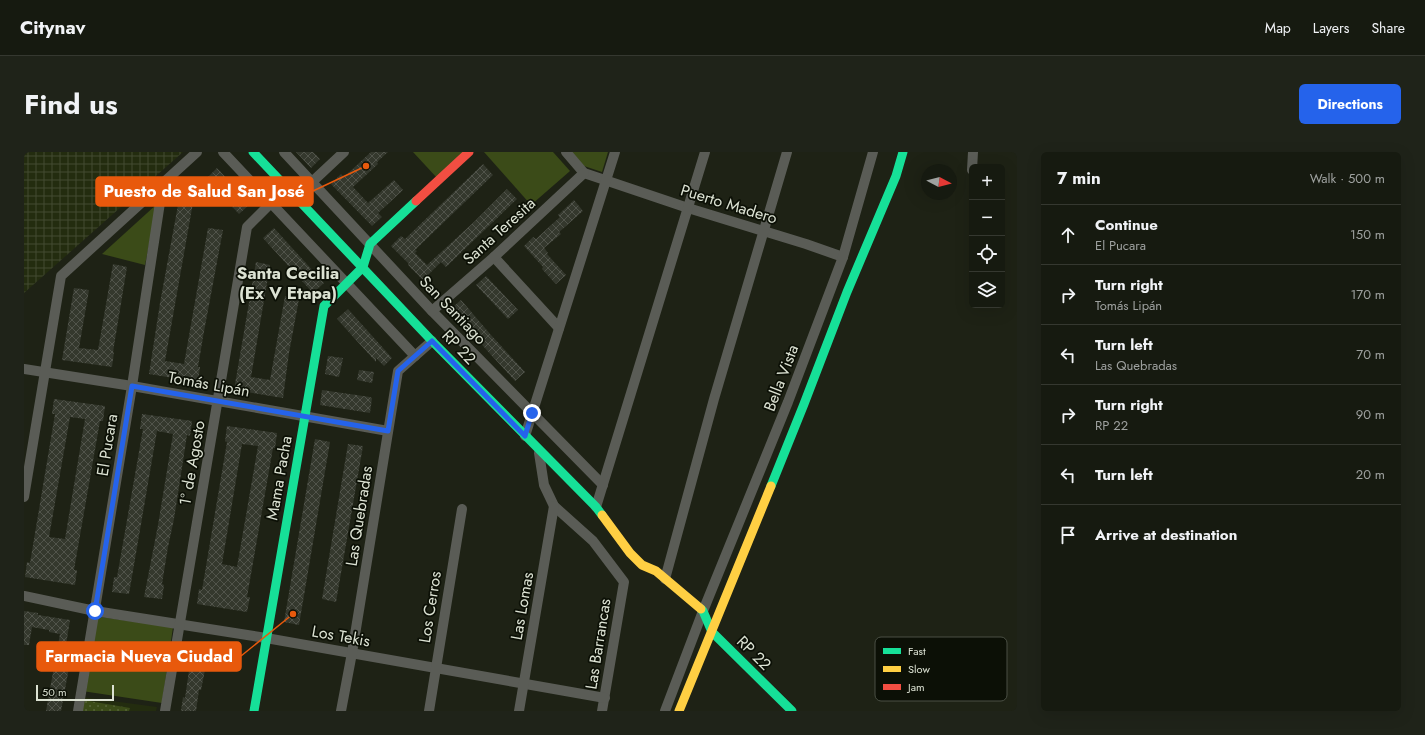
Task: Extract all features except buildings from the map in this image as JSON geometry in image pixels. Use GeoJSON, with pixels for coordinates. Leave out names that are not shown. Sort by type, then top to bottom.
{"type":"FeatureCollection","features":[{"type":"Feature","properties":{"kind":"street"},"geometry":{"type":"LineString","coordinates":[[24,497],[62,276],[198,152]]}},
{"type":"Feature","properties":{"kind":"street"},"geometry":{"type":"LineString","coordinates":[[223,152],[415,356]]}},
{"type":"Feature","properties":{"kind":"street","name":"RP 22"},"geometry":{"type":"LineString","coordinates":[[254,152],[432,341],[596,507],[630,553],[642,565],[656,571],[703,611],[712,632],[792,711]]}},
{"type":"Feature","properties":{"kind":"street","name":"San Santiago"},"geometry":{"type":"LineString","coordinates":[[284,152],[432,311],[603,485]]}},
{"type":"Feature","properties":{"kind":"street","name":"1º de Agosto"},"geometry":{"type":"LineString","coordinates":[[165,711],[247,228],[271,203],[312,182],[344,152]]}},
{"type":"Feature","properties":{"kind":"street"},"geometry":{"type":"LineString","coordinates":[[363,268],[370,244],[469,152]]}},
{"type":"Feature","properties":{"kind":"street"},"geometry":{"type":"LineString","coordinates":[[566,152],[584,172]]}},
{"type":"Feature","properties":{"kind":"street"},"geometry":{"type":"LineString","coordinates":[[525,436],[615,152]]}},
{"type":"Feature","properties":{"kind":"street"},"geometry":{"type":"LineString","coordinates":[[596,507],[704,152]]}},
{"type":"Feature","properties":{"kind":"street"},"geometry":{"type":"LineString","coordinates":[[665,579],[714,399],[787,152]]}},
{"type":"Feature","properties":{"kind":"street","name":"Bella Vista"},"geometry":{"type":"LineString","coordinates":[[665,711],[703,611],[788,402],[844,257],[873,152]]}},
{"type":"Feature","properties":{"kind":"street"},"geometry":{"type":"LineString","coordinates":[[679,711],[804,404],[847,292],[896,176],[903,152]]}},
{"type":"Feature","properties":{"kind":"street"},"geometry":{"type":"LineString","coordinates":[[972,164],[973,152]]}},
{"type":"Feature","properties":{"kind":"street","name":"Puerto Madero"},"geometry":{"type":"LineString","coordinates":[[584,172],[606,181],[688,208],[763,230],[844,257]]}},
{"type":"Feature","properties":{"kind":"street","name":"Santa Teresita"},"geometry":{"type":"LineString","coordinates":[[432,311],[494,257],[584,172]]}},
{"type":"Feature","properties":{"kind":"street","name":"El Pucara"},"geometry":{"type":"LineString","coordinates":[[78,711],[132,386],[163,183]]}},
{"type":"Feature","properties":{"kind":"street"},"geometry":{"type":"LineString","coordinates":[[494,257],[559,328]]}},
{"type":"Feature","properties":{"kind":"street","name":"Mama Pacha"},"geometry":{"type":"LineString","coordinates":[[254,711],[324,306],[363,268]]}},
{"type":"Feature","properties":{"kind":"street","name":"Las Quebradas"},"geometry":{"type":"LineString","coordinates":[[341,711],[352,653],[398,371],[432,341]]}},
{"type":"Feature","properties":{"kind":"street","name":"Tomás Lipán"},"geometry":{"type":"LineString","coordinates":[[28,370],[132,386],[388,431]]}},
{"type":"Feature","properties":{"kind":"street"},"geometry":{"type":"LineString","coordinates":[[539,453],[544,485],[554,506]]}},
{"type":"Feature","properties":{"kind":"street","name":"Las Barrancas"},"geometry":{"type":"LineString","coordinates":[[554,506],[593,541],[624,582],[602,711]]}},
{"type":"Feature","properties":{"kind":"street","name":"Las Lomas"},"geometry":{"type":"LineString","coordinates":[[519,711],[554,506]]}},
{"type":"Feature","properties":{"kind":"street","name":"Los Cerros"},"geometry":{"type":"LineString","coordinates":[[429,711],[462,509]]}},
{"type":"Feature","properties":{"kind":"street","name":"Los Tekis"},"geometry":{"type":"LineString","coordinates":[[24,596],[95,611],[266,638],[605,698]]}},
{"type":"Feature","properties":{"kind":"shaded area"},"geometry":{"type":"Polygon","coordinates":[[[24,152],[183,152],[24,293],[24,152]]]}},
{"type":"Feature","properties":{"kind":"shaded area"},"geometry":{"type":"Polygon","coordinates":[[[413,152],[467,152],[438,179],[413,152]]]}},
{"type":"Feature","properties":{"kind":"shaded area"},"geometry":{"type":"Polygon","coordinates":[[[484,152],[553,152],[570,171],[531,205],[484,152]]]}},
{"type":"Feature","properties":{"kind":"shaded area"},"geometry":{"type":"Polygon","coordinates":[[[571,152],[608,152],[602,172],[584,166],[571,152]]]}},
{"type":"Feature","properties":{"kind":"shaded area"},"geometry":{"type":"Polygon","coordinates":[[[157,204],[145,265],[102,254],[157,204]]]}},
{"type":"Feature","properties":{"kind":"shaded area"},"geometry":{"type":"Polygon","coordinates":[[[93,616],[173,627],[162,703],[82,691],[93,616]]]}},
{"type":"Feature","properties":{"kind":"shaded area"},"geometry":{"type":"Polygon","coordinates":[[[82,697],[157,707],[156,711],[80,711],[82,697]]]}},
{"type":"Feature","properties":{"kind":"shaded area"},"geometry":{"type":"Polygon","coordinates":[[[83,700],[130,708],[129,711],[81,711],[83,700]]]}},
{"type":"Feature","properties":{"kind":"traffic: fast"},"geometry":{"type":"LineString","coordinates":[[253,152],[432,341],[596,507],[602,515]]}},
{"type":"Feature","properties":{"kind":"traffic: fast"},"geometry":{"type":"LineString","coordinates":[[771,486],[847,292],[896,176],[903,152]]}},
{"type":"Feature","properties":{"kind":"traffic: fast"},"geometry":{"type":"LineString","coordinates":[[254,711],[324,306],[363,267],[370,244],[416,201]]}},
{"type":"Feature","properties":{"kind":"traffic: fast"},"geometry":{"type":"LineString","coordinates":[[701,609],[712,632],[792,711]]}},
{"type":"Feature","properties":{"kind":"traffic: slow"},"geometry":{"type":"LineString","coordinates":[[679,711],[771,486]]}},
{"type":"Feature","properties":{"kind":"traffic: slow"},"geometry":{"type":"LineString","coordinates":[[602,515],[630,553],[642,565],[656,571],[701,609]]}},
{"type":"Feature","properties":{"kind":"traffic: jam"},"geometry":{"type":"LineString","coordinates":[[416,201],[469,152]]}},
{"type":"Feature","properties":{"kind":"place","name":"Puesto de Salud San José"},"geometry":{"type":"Point","coordinates":[366,166]}},
{"type":"Feature","properties":{"kind":"place","name":"Farmacia Nueva Ciudad"},"geometry":{"type":"Point","coordinates":[293,614]}},
{"type":"Feature","properties":{"kind":"district","name":"Santa Cecilia (Ex V Etapa)"},"geometry":{"type":"Point","coordinates":[288,283]}},
{"type":"Feature","properties":{"kind":"route"},"geometry":{"type":"LineString","coordinates":[[95,611],[132,386],[388,431],[398,371],[432,341],[525,436],[532,413]]}}]}
